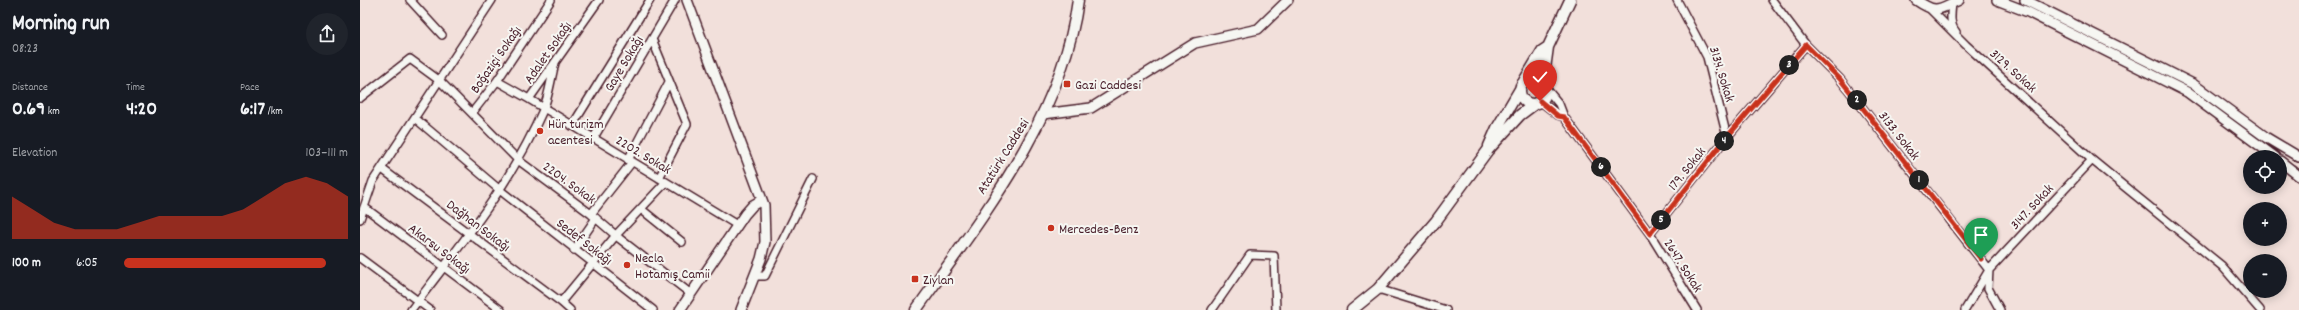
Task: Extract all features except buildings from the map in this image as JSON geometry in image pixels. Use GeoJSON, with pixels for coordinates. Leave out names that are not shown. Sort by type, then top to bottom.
{"type":"FeatureCollection","features":[{"type":"Feature","properties":{"kind":"main road","name":"Atatürk Caddesi"},"geometry":{"type":"LineString","coordinates":[[916,310],[1018,162],[1044,114],[1066,55],[1078,0]]}},
{"type":"Feature","properties":{"kind":"main road"},"geometry":{"type":"LineString","coordinates":[[1352,310],[1378,289],[1436,221],[1488,150],[1520,115],[1545,95],[1544,85],[1548,47],[1570,0]]}},
{"type":"Feature","properties":{"kind":"main road"},"geometry":{"type":"LineString","coordinates":[[1488,150],[1497,128],[1522,85],[1542,51],[1548,47]]}},
{"type":"Feature","properties":{"kind":"main road"},"geometry":{"type":"LineString","coordinates":[[1522,85],[1532,78],[1544,85]]}},
{"type":"Feature","properties":{"kind":"main road"},"geometry":{"type":"LineString","coordinates":[[1522,85],[1525,101],[1538,102]]}},
{"type":"Feature","properties":{"kind":"street"},"geometry":{"type":"LineString","coordinates":[[410,0],[442,35]]}},
{"type":"Feature","properties":{"kind":"street"},"geometry":{"type":"LineString","coordinates":[[360,219],[373,181],[440,82],[492,0]]}},
{"type":"Feature","properties":{"kind":"street","name":"Boğaziçi Sokağı"},"geometry":{"type":"LineString","coordinates":[[472,113],[497,81],[551,0]]}},
{"type":"Feature","properties":{"kind":"street","name":"Adalet Sokağı"},"geometry":{"type":"LineString","coordinates":[[529,99],[599,0]]}},
{"type":"Feature","properties":{"kind":"street"},"geometry":{"type":"LineString","coordinates":[[572,126],[650,0]]}},
{"type":"Feature","properties":{"kind":"street","name":"Gaye Sokağı"},"geometry":{"type":"LineString","coordinates":[[593,139],[675,0]]}},
{"type":"Feature","properties":{"kind":"street"},"geometry":{"type":"LineString","coordinates":[[687,0],[766,214],[765,235],[761,259],[741,310]]}},
{"type":"Feature","properties":{"kind":"street"},"geometry":{"type":"LineString","coordinates":[[1044,114],[1091,108],[1195,43],[1258,29],[1288,0]]}},
{"type":"Feature","properties":{"kind":"street","name":"3134. Sokak"},"geometry":{"type":"LineString","coordinates":[[1677,0],[1707,57],[1727,137]]}},
{"type":"Feature","properties":{"kind":"street","name":"3133. Sokak"},"geometry":{"type":"LineString","coordinates":[[1772,0],[1806,45],[1840,79],[1989,270]]}},
{"type":"Feature","properties":{"kind":"street","name":"3129. Sokak"},"geometry":{"type":"LineString","coordinates":[[1916,0],[1931,10],[1966,45],[2092,160],[2222,266],[2260,310]]}},
{"type":"Feature","properties":{"kind":"street"},"geometry":{"type":"LineString","coordinates":[[1997,0],[2028,12],[2186,92],[2265,150]]}},
{"type":"Feature","properties":{"kind":"street"},"geometry":{"type":"LineString","coordinates":[[2025,0],[2194,84],[2267,138],[2299,157]]}},
{"type":"Feature","properties":{"kind":"street"},"geometry":{"type":"LineString","coordinates":[[1931,10],[1940,10],[1954,1]]}},
{"type":"Feature","properties":{"kind":"street"},"geometry":{"type":"LineString","coordinates":[[1954,1],[1953,29],[1966,45]]}},
{"type":"Feature","properties":{"kind":"street"},"geometry":{"type":"LineString","coordinates":[[652,39],[688,124],[659,178]]}},
{"type":"Feature","properties":{"kind":"street","name":"179. Sokak"},"geometry":{"type":"LineString","coordinates":[[1650,234],[1727,137],[1806,45]]}},
{"type":"Feature","properties":{"kind":"street","name":"2204. Sokak"},"geometry":{"type":"LineString","coordinates":[[360,98],[410,59],[440,82],[518,160],[594,216],[617,234],[620,239],[691,294]]}},
{"type":"Feature","properties":{"kind":"street"},"geometry":{"type":"LineString","coordinates":[[411,310],[470,235],[501,191],[543,109],[555,63]]}},
{"type":"Feature","properties":{"kind":"street","name":"2202. Sokak"},"geometry":{"type":"LineString","coordinates":[[497,81],[737,225]]}},
{"type":"Feature","properties":{"kind":"street"},"geometry":{"type":"LineString","coordinates":[[574,250],[630,161],[669,82]]}},
{"type":"Feature","properties":{"kind":"street"},"geometry":{"type":"LineString","coordinates":[[1544,85],[1559,104],[1564,117]]}},
{"type":"Feature","properties":{"kind":"street"},"geometry":{"type":"LineString","coordinates":[[1538,102],[1558,116],[1564,117]]}},
{"type":"Feature","properties":{"kind":"street","name":"2647. Sokak"},"geometry":{"type":"LineString","coordinates":[[1564,117],[1650,234],[1697,310]]}},
{"type":"Feature","properties":{"kind":"street","name":"Sedef Sokağı"},"geometry":{"type":"LineString","coordinates":[[416,118],[501,191],[574,250],[653,310]]}},
{"type":"Feature","properties":{"kind":"street","name":"3147. Sokak"},"geometry":{"type":"LineString","coordinates":[[1965,310],[1989,270],[2092,160]]}},
{"type":"Feature","properties":{"kind":"street"},"geometry":{"type":"LineString","coordinates":[[2287,167],[2299,176]]}},
{"type":"Feature","properties":{"kind":"street","name":"Dağhan Sokağı"},"geometry":{"type":"LineString","coordinates":[[382,169],[570,310]]}},
{"type":"Feature","properties":{"kind":"street"},"geometry":{"type":"LineString","coordinates":[[755,276],[765,276],[813,179]]}},
{"type":"Feature","properties":{"kind":"street"},"geometry":{"type":"LineString","coordinates":[[561,302],[617,234],[666,182]]}},
{"type":"Feature","properties":{"kind":"street"},"geometry":{"type":"LineString","coordinates":[[680,310],[737,225],[753,205],[762,200]]}},
{"type":"Feature","properties":{"kind":"street","name":"Akarsu Sokağı"},"geometry":{"type":"LineString","coordinates":[[364,207],[501,310]]}},
{"type":"Feature","properties":{"kind":"street"},"geometry":{"type":"LineString","coordinates":[[641,209],[682,242]]}},
{"type":"Feature","properties":{"kind":"street"},"geometry":{"type":"LineString","coordinates":[[1212,310],[1250,256],[1274,256],[1276,310]]}},
{"type":"Feature","properties":{"kind":"street"},"geometry":{"type":"LineString","coordinates":[[360,258],[430,310]]}},
{"type":"Feature","properties":{"kind":"street"},"geometry":{"type":"LineString","coordinates":[[1989,270],[1988,288],[2000,310]]}},
{"type":"Feature","properties":{"kind":"street"},"geometry":{"type":"LineString","coordinates":[[1378,289],[1446,310]]}},
{"type":"Feature","properties":{"kind":"place","name":"Gazi Caddesi"},"geometry":{"type":"Point","coordinates":[1067,84]}},
{"type":"Feature","properties":{"kind":"place","name":"Hür turizm acentesi"},"geometry":{"type":"Point","coordinates":[540,131]}},
{"type":"Feature","properties":{"kind":"place","name":"Mercedes-Benz"},"geometry":{"type":"Point","coordinates":[1051,228]}},
{"type":"Feature","properties":{"kind":"place","name":"Necla Hotamış Camii"},"geometry":{"type":"Point","coordinates":[627,265]}},
{"type":"Feature","properties":{"kind":"place","name":"Ziylan"},"geometry":{"type":"Point","coordinates":[915,279]}},
{"type":"Feature","properties":{"kind":"route"},"geometry":{"type":"LineString","coordinates":[[1540,101],[1558,116],[1564,117],[1650,234],[1727,137],[1806,45],[1840,79],[1981,259]]}}]}
